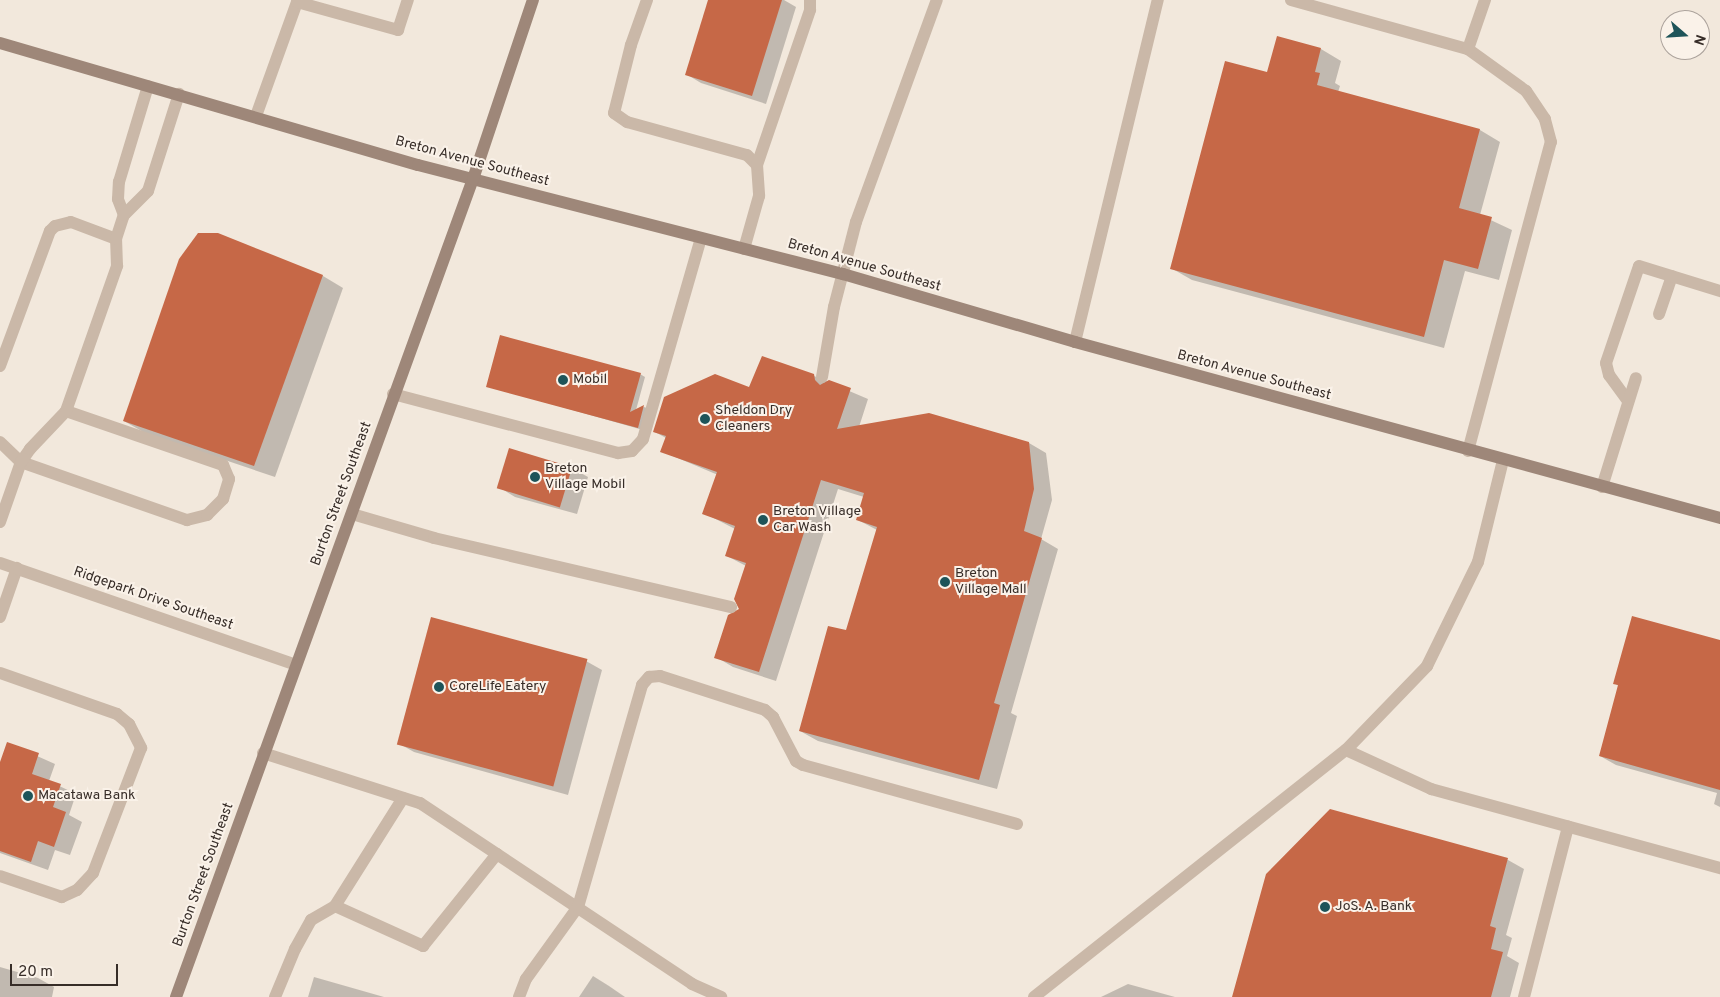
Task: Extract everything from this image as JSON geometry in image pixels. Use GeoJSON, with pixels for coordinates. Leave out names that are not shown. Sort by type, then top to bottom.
{"type":"FeatureCollection","features":[{"type":"Feature","properties":{"kind":"main road","name":"Burton Street Southeast"},"geometry":{"type":"LineString","coordinates":[[176,997],[263,753],[352,514],[393,394],[473,178],[533,0]]}},
{"type":"Feature","properties":{"kind":"main road","name":"Breton Avenue Southeast"},"geometry":{"type":"LineString","coordinates":[[0,43],[473,178],[843,274],[1075,342],[1468,451],[1720,518]]}},
{"type":"Feature","properties":{"kind":"street"},"geometry":{"type":"LineString","coordinates":[[256,116],[297,2],[398,30],[408,0]]}},
{"type":"Feature","properties":{"kind":"street"},"geometry":{"type":"LineString","coordinates":[[647,0],[628,54],[614,113],[627,122],[747,155],[757,165]]}},
{"type":"Feature","properties":{"kind":"street"},"geometry":{"type":"LineString","coordinates":[[744,249],[759,196],[757,165],[810,10],[810,0]]}},
{"type":"Feature","properties":{"kind":"street"},"geometry":{"type":"LineString","coordinates":[[822,377],[834,307],[856,222],[937,0]]}},
{"type":"Feature","properties":{"kind":"street"},"geometry":{"type":"LineString","coordinates":[[1075,342],[1158,0]]}},
{"type":"Feature","properties":{"kind":"street"},"geometry":{"type":"LineString","coordinates":[[1291,0],[1468,49],[1526,91],[1545,119],[1551,142],[1468,451]]}},
{"type":"Feature","properties":{"kind":"street"},"geometry":{"type":"LineString","coordinates":[[1468,49],[1485,0]]}},
{"type":"Feature","properties":{"kind":"street"},"geometry":{"type":"LineString","coordinates":[[124,216],[118,199],[119,182],[148,86]]}},
{"type":"Feature","properties":{"kind":"street"},"geometry":{"type":"LineString","coordinates":[[0,522],[22,462],[30,448],[66,411],[117,266],[116,239],[124,216],[148,191],[180,94]]}},
{"type":"Feature","properties":{"kind":"street"},"geometry":{"type":"LineString","coordinates":[[0,366],[50,232],[55,226],[70,222],[116,239]]}},
{"type":"Feature","properties":{"kind":"street"},"geometry":{"type":"LineString","coordinates":[[393,394],[618,453],[632,451],[643,439],[701,238]]}},
{"type":"Feature","properties":{"kind":"street"},"geometry":{"type":"LineString","coordinates":[[1628,401],[1609,375],[1606,363],[1639,266],[1720,291]]}},
{"type":"Feature","properties":{"kind":"street"},"geometry":{"type":"LineString","coordinates":[[1659,314],[1672,276]]}},
{"type":"Feature","properties":{"kind":"street"},"geometry":{"type":"LineString","coordinates":[[1602,486],[1636,378]]}},
{"type":"Feature","properties":{"kind":"street"},"geometry":{"type":"LineString","coordinates":[[0,442],[22,462],[187,520],[207,515],[223,499],[229,479],[223,465],[66,411]]}},
{"type":"Feature","properties":{"kind":"street"},"geometry":{"type":"LineString","coordinates":[[1034,997],[1346,750],[1427,666],[1478,562],[1503,460]]}},
{"type":"Feature","properties":{"kind":"street"},"geometry":{"type":"LineString","coordinates":[[352,514],[434,538],[731,607]]}},
{"type":"Feature","properties":{"kind":"street","name":"Ridgepark Drive Southeast"},"geometry":{"type":"LineString","coordinates":[[0,563],[296,665]]}},
{"type":"Feature","properties":{"kind":"street"},"geometry":{"type":"LineString","coordinates":[[0,617],[17,568]]}},
{"type":"Feature","properties":{"kind":"street"},"geometry":{"type":"LineString","coordinates":[[0,673],[117,714],[130,724],[141,748],[93,873],[77,890],[62,897],[0,876]]}},
{"type":"Feature","properties":{"kind":"street"},"geometry":{"type":"LineString","coordinates":[[519,997],[526,979],[578,908],[642,685],[648,677],[660,676],[765,710],[773,716],[796,761],[803,765],[1017,824]]}},
{"type":"Feature","properties":{"kind":"street"},"geometry":{"type":"LineString","coordinates":[[1346,750],[1431,789],[1720,868]]}},
{"type":"Feature","properties":{"kind":"street"},"geometry":{"type":"LineString","coordinates":[[263,753],[420,803],[692,984],[721,997]]}},
{"type":"Feature","properties":{"kind":"street"},"geometry":{"type":"LineString","coordinates":[[276,997],[295,949],[311,920],[335,906],[403,798]]}},
{"type":"Feature","properties":{"kind":"street"},"geometry":{"type":"LineString","coordinates":[[1524,997],[1568,827]]}},
{"type":"Feature","properties":{"kind":"street"},"geometry":{"type":"LineString","coordinates":[[335,906],[423,946],[497,854]]}},
{"type":"Feature","properties":{"kind":"building"},"geometry":{"type":"Polygon","coordinates":[[[708,0],[782,0],[752,96],[685,75],[708,0]]]}},
{"type":"Feature","properties":{"kind":"building"},"geometry":{"type":"Polygon","coordinates":[[[1277,36],[1321,48],[1315,72],[1320,73],[1317,85],[1480,129],[1459,208],[1492,217],[1478,269],[1444,260],[1424,337],[1170,269],[1225,61],[1267,72],[1277,36]]]}},
{"type":"Feature","properties":{"kind":"building"},"geometry":{"type":"Polygon","coordinates":[[[198,233],[218,233],[323,275],[254,466],[123,421],[179,259],[198,233]]]}},
{"type":"Feature","properties":{"kind":"building"},"geometry":{"type":"Polygon","coordinates":[[[500,335],[641,373],[630,412],[644,405],[638,428],[486,387],[500,335]]]}},
{"type":"Feature","properties":{"kind":"building","name":"Breton Village Mall"},"geometry":{"type":"Polygon","coordinates":[[[762,356],[814,374],[815,380],[820,385],[829,380],[851,388],[837,429],[929,413],[1029,442],[1034,489],[1024,531],[1042,538],[994,703],[1000,705],[979,780],[799,731],[828,626],[846,630],[877,527],[856,520],[864,493],[821,480],[759,672],[714,658],[728,615],[739,609],[734,599],[746,563],[725,556],[735,526],[702,514],[717,472],[660,452],[666,436],[653,432],[664,397],[715,374],[749,387],[762,356]]]}},
{"type":"Feature","properties":{"kind":"building","name":"Breton Village Mobil"},"geometry":{"type":"Polygon","coordinates":[[[509,448],[572,467],[560,507],[497,488],[509,448]]]}},
{"type":"Feature","properties":{"kind":"building"},"geometry":{"type":"Polygon","coordinates":[[[1632,616],[1720,640],[1720,790],[1599,756],[1618,685],[1613,684],[1632,616]]]}},
{"type":"Feature","properties":{"kind":"building"},"geometry":{"type":"Polygon","coordinates":[[[431,617],[587,659],[553,786],[397,745],[431,617]]]}},
{"type":"Feature","properties":{"kind":"building","name":"Macatawa Bank"},"geometry":{"type":"Polygon","coordinates":[[[7,742],[39,753],[32,774],[61,784],[53,807],[66,812],[54,847],[38,841],[31,862],[0,851],[0,762],[7,742]]]}},
{"type":"Feature","properties":{"kind":"building"},"geometry":{"type":"Polygon","coordinates":[[[1330,809],[1508,858],[1490,926],[1496,928],[1491,949],[1503,952],[1491,997],[1232,997],[1266,874],[1330,809]]]}},
{"type":"Feature","properties":{"kind":"place","name":"Mobil"},"geometry":{"type":"Point","coordinates":[563,380]}},
{"type":"Feature","properties":{"kind":"place","name":"Sheldon Dry Cleaners"},"geometry":{"type":"Point","coordinates":[705,419]}},
{"type":"Feature","properties":{"kind":"place","name":"Breton Village Mobil"},"geometry":{"type":"Point","coordinates":[535,477]}},
{"type":"Feature","properties":{"kind":"place","name":"Breton Village Car Wash"},"geometry":{"type":"Point","coordinates":[763,520]}},
{"type":"Feature","properties":{"kind":"place","name":"Breton Village Mall"},"geometry":{"type":"Point","coordinates":[945,582]}},
{"type":"Feature","properties":{"kind":"place","name":"CoreLife Eatery"},"geometry":{"type":"Point","coordinates":[439,687]}},
{"type":"Feature","properties":{"kind":"place","name":"Macatawa Bank"},"geometry":{"type":"Point","coordinates":[28,796]}},
{"type":"Feature","properties":{"kind":"place","name":"JoS. A. Bank"},"geometry":{"type":"Point","coordinates":[1325,907]}}]}
